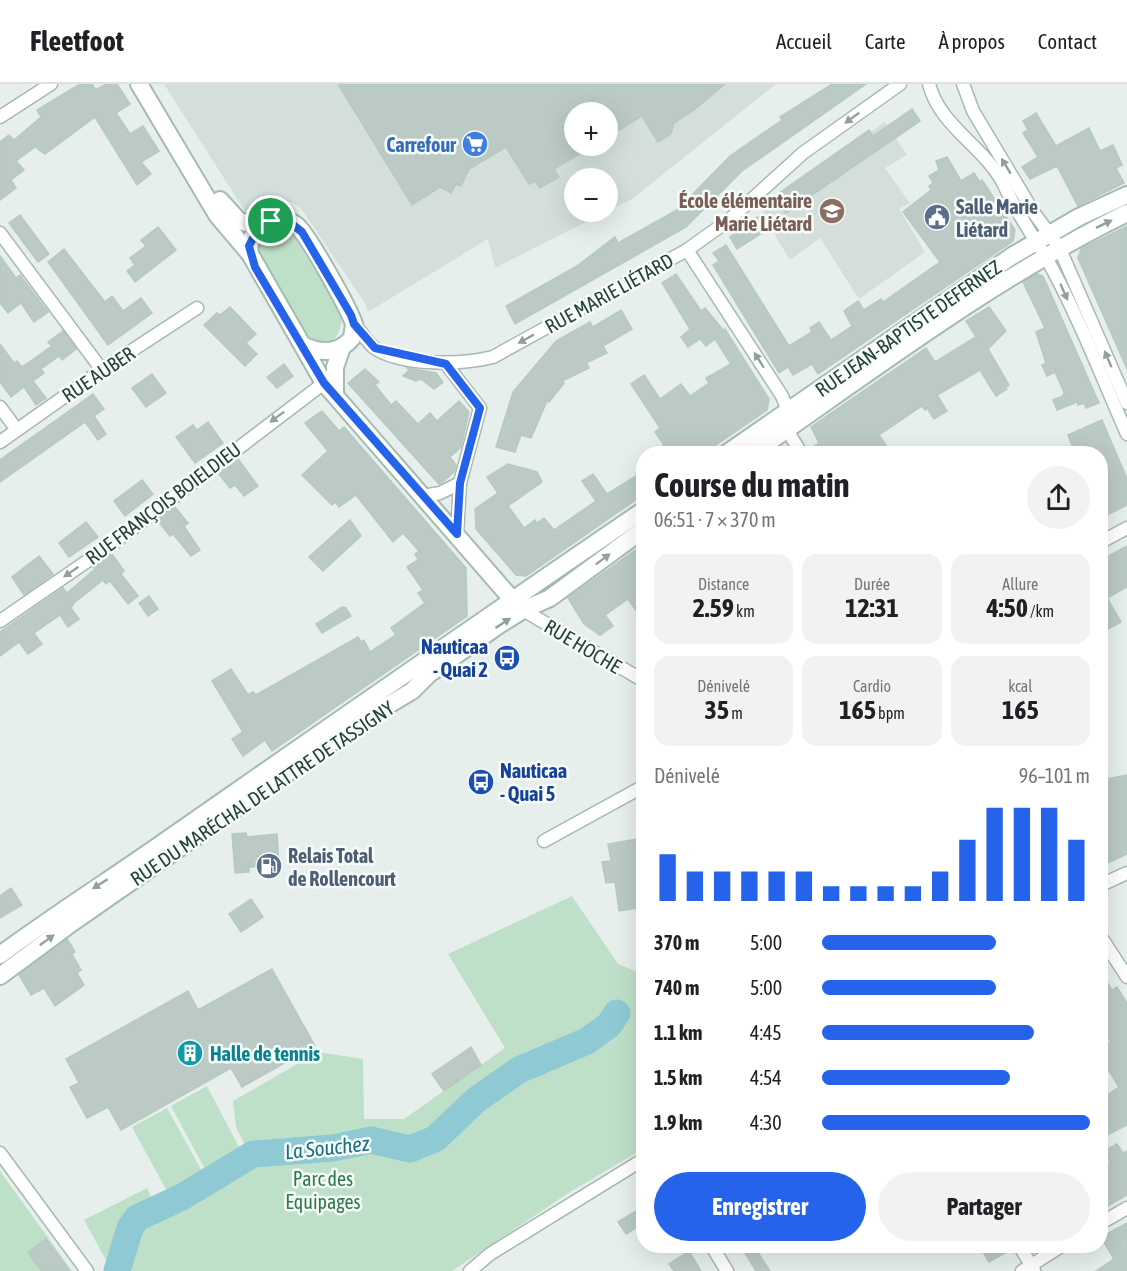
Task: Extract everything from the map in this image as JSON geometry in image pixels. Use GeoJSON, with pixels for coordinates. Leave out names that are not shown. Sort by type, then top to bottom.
{"type":"FeatureCollection","features":[{"type":"Feature","properties":{"kind":"main road"},"geometry":{"type":"LineString","coordinates":[[139,84],[217,215],[250,254],[330,388],[517,605]]}},
{"type":"Feature","properties":{"kind":"main road"},"geometry":{"type":"LineString","coordinates":[[149,84],[230,214],[248,225],[259,226],[271,221],[288,221],[302,232],[351,315],[354,324],[352,338],[342,347],[330,388]]}},
{"type":"Feature","properties":{"kind":"main road","name":"RUE JEAN-BAPTISTE DEFERNEZ"},"geometry":{"type":"LineString","coordinates":[[737,446],[1047,244],[1127,195]]}},
{"type":"Feature","properties":{"kind":"main road","name":"RUE JEAN-BAPTISTE DEFERNEZ"},"geometry":{"type":"LineString","coordinates":[[763,446],[984,294],[1047,244],[1127,213]]}},
{"type":"Feature","properties":{"kind":"main road"},"geometry":{"type":"LineString","coordinates":[[250,254],[249,246],[259,226]]}},
{"type":"Feature","properties":{"kind":"main road"},"geometry":{"type":"LineString","coordinates":[[303,345],[320,352],[342,347]]}},
{"type":"Feature","properties":{"kind":"main road"},"geometry":{"type":"LineString","coordinates":[[517,605],[636,516]]}},
{"type":"Feature","properties":{"kind":"main road"},"geometry":{"type":"LineString","coordinates":[[517,605],[556,594],[636,535]]}},
{"type":"Feature","properties":{"kind":"main road","name":"RUE DU MARÉCHAL DE LATTRE DE TASSIGNY"},"geometry":{"type":"LineString","coordinates":[[0,955],[62,909],[517,605]]}},
{"type":"Feature","properties":{"kind":"main road","name":"RUE DU MARÉCHAL DE LATTRE DE TASSIGNY"},"geometry":{"type":"LineString","coordinates":[[0,976],[69,925],[365,719],[412,691],[429,674],[517,605]]}},
{"type":"Feature","properties":{"kind":"street"},"geometry":{"type":"LineString","coordinates":[[0,117],[51,84]]}},
{"type":"Feature","properties":{"kind":"street","name":"RUE MARIE LIÉTARD"},"geometry":{"type":"LineString","coordinates":[[354,324],[375,348],[446,364],[473,362],[493,357],[687,250],[729,220],[803,153],[900,84]]}},
{"type":"Feature","properties":{"kind":"street"},"geometry":{"type":"LineString","coordinates":[[929,84],[939,111],[981,154],[1006,188],[1009,197],[1047,244]]}},
{"type":"Feature","properties":{"kind":"street"},"geometry":{"type":"LineString","coordinates":[[963,84],[973,111],[1047,244],[1127,403]]}},
{"type":"Feature","properties":{"kind":"street"},"geometry":{"type":"LineString","coordinates":[[0,233],[102,370]]}},
{"type":"Feature","properties":{"kind":"street"},"geometry":{"type":"LineString","coordinates":[[687,250],[783,396],[788,411]]}},
{"type":"Feature","properties":{"kind":"street","name":"RUE AUBER"},"geometry":{"type":"LineString","coordinates":[[0,442],[102,370],[197,308]]}},
{"type":"Feature","properties":{"kind":"street"},"geometry":{"type":"LineString","coordinates":[[446,364],[480,408],[460,483],[457,534]]}},
{"type":"Feature","properties":{"kind":"street"},"geometry":{"type":"LineString","coordinates":[[1118,386],[1127,434]]}},
{"type":"Feature","properties":{"kind":"street","name":"RUE FRANÇOIS BOIELDIEU"},"geometry":{"type":"LineString","coordinates":[[0,621],[330,388]]}},
{"type":"Feature","properties":{"kind":"street"},"geometry":{"type":"LineString","coordinates":[[0,407],[17,430]]}},
{"type":"Feature","properties":{"kind":"street"},"geometry":{"type":"LineString","coordinates":[[787,430],[797,446]]}},
{"type":"Feature","properties":{"kind":"street"},"geometry":{"type":"LineString","coordinates":[[423,496],[440,493],[460,483]]}},
{"type":"Feature","properties":{"kind":"street"},"geometry":{"type":"LineString","coordinates":[[1108,538],[1127,528]]}},
{"type":"Feature","properties":{"kind":"street","name":"RUE HOCHE"},"geometry":{"type":"LineString","coordinates":[[517,605],[636,676]]}},
{"type":"Feature","properties":{"kind":"street"},"geometry":{"type":"LineString","coordinates":[[544,841],[636,790]]}},
{"type":"Feature","properties":{"kind":"street"},"geometry":{"type":"LineString","coordinates":[[1108,882],[1127,873]]}},
{"type":"Feature","properties":{"kind":"street"},"geometry":{"type":"LineString","coordinates":[[1108,948],[1127,977]]}},
{"type":"Feature","properties":{"kind":"street"},"geometry":{"type":"LineString","coordinates":[[0,1153],[87,1271]]}},
{"type":"Feature","properties":{"kind":"street"},"geometry":{"type":"LineString","coordinates":[[476,1269],[500,1248],[636,1164]]}},
{"type":"Feature","properties":{"kind":"street"},"geometry":{"type":"LineString","coordinates":[[1108,1219],[1127,1208]]}},
{"type":"Feature","properties":{"kind":"street"},"geometry":{"type":"LineString","coordinates":[[716,1253],[727,1271]]}},
{"type":"Feature","properties":{"kind":"street"},"geometry":{"type":"LineString","coordinates":[[1022,1253],[1029,1269],[1052,1253]]}},
{"type":"Feature","properties":{"kind":"shaded area"},"geometry":{"type":"Polygon","coordinates":[[[164,84],[776,84],[632,199],[618,206],[618,168],[564,168],[564,222],[586,222],[495,268],[488,239],[368,312],[365,303],[300,207],[284,199],[248,216],[164,84]]]}},
{"type":"Feature","properties":{"kind":"shaded area","name":"École élémentaire Marie Liétard"},"geometry":{"type":"Polygon","coordinates":[[[885,122],[907,155],[885,168],[910,203],[899,209],[925,252],[859,299],[820,238],[790,260],[762,213],[775,196],[885,122]]]}},
{"type":"Feature","properties":{"kind":"green space"},"geometry":{"type":"Polygon","coordinates":[[[273,230],[292,233],[342,314],[339,331],[332,340],[321,342],[306,335],[258,254],[261,239],[273,230]]]}},
{"type":"Feature","properties":{"kind":"green space","name":"Parc des Equipages"},"geometry":{"type":"Polygon","coordinates":[[[572,896],[618,964],[636,971],[636,1153],[570,1192],[452,1271],[112,1271],[84,1220],[147,1188],[155,1205],[249,1153],[236,1127],[233,1101],[318,1052],[363,1059],[364,1119],[404,1119],[505,1048],[448,954],[572,896]]]}},
{"type":"Feature","properties":{"kind":"green space"},"geometry":{"type":"Polygon","coordinates":[[[207,1086],[241,1151],[206,1171],[171,1106],[207,1086]]]}},
{"type":"Feature","properties":{"kind":"green space"},"geometry":{"type":"Polygon","coordinates":[[[167,1108],[203,1173],[168,1193],[132,1127],[167,1108]]]}},
{"type":"Feature","properties":{"kind":"green space"},"geometry":{"type":"Polygon","coordinates":[[[0,1171],[72,1271],[0,1271],[0,1171]]]}},
{"type":"Feature","properties":{"kind":"building"},"geometry":{"type":"Polygon","coordinates":[[[80,84],[92,84],[96,90],[106,84],[117,84],[130,104],[116,113],[130,134],[143,126],[159,151],[141,162],[151,174],[137,185],[95,117],[45,154],[35,147],[16,161],[24,170],[11,180],[16,188],[0,200],[0,142],[9,135],[14,140],[41,117],[37,110],[80,84]]]}},
{"type":"Feature","properties":{"kind":"building","name":"Carrefour"},"geometry":{"type":"Polygon","coordinates":[[[338,84],[725,84],[694,110],[674,123],[671,134],[658,142],[642,116],[618,131],[618,102],[564,102],[564,156],[576,156],[554,169],[559,177],[540,188],[535,181],[529,184],[506,147],[469,169],[461,186],[456,184],[451,193],[440,187],[412,205],[338,84]]]}},
{"type":"Feature","properties":{"kind":"building"},"geometry":{"type":"Polygon","coordinates":[[[832,84],[866,84],[742,171],[686,227],[515,324],[506,306],[577,266],[615,237],[618,243],[677,210],[730,156],[782,120],[780,117],[832,84]]]}},
{"type":"Feature","properties":{"kind":"building"},"geometry":{"type":"Polygon","coordinates":[[[912,109],[920,121],[786,213],[775,196],[869,130],[873,136],[912,109]]]}},
{"type":"Feature","properties":{"kind":"building"},"geometry":{"type":"Polygon","coordinates":[[[1036,113],[1056,146],[1089,128],[1100,151],[1113,145],[1122,165],[1116,168],[1124,183],[1078,206],[1057,166],[1030,179],[1022,167],[1038,157],[1023,133],[1028,130],[1023,121],[1036,113]]]}},
{"type":"Feature","properties":{"kind":"building"},"geometry":{"type":"Polygon","coordinates":[[[947,157],[961,181],[974,173],[980,182],[982,180],[1015,230],[1013,241],[818,374],[812,364],[793,375],[788,367],[779,373],[713,265],[719,261],[713,253],[726,245],[789,346],[812,332],[810,328],[819,322],[831,340],[852,326],[844,311],[858,301],[864,310],[881,299],[883,302],[940,262],[903,212],[931,190],[929,186],[933,183],[929,176],[939,170],[936,161],[947,157]]]}},
{"type":"Feature","properties":{"kind":"building"},"geometry":{"type":"Polygon","coordinates":[[[20,215],[49,254],[38,262],[9,223],[20,215]]]}},
{"type":"Feature","properties":{"kind":"building"},"geometry":{"type":"Polygon","coordinates":[[[759,216],[768,229],[737,249],[730,237],[759,216]]]}},
{"type":"Feature","properties":{"kind":"building"},"geometry":{"type":"Polygon","coordinates":[[[1127,226],[1127,369],[1078,258],[1081,249],[1127,226]]]}},
{"type":"Feature","properties":{"kind":"building"},"geometry":{"type":"Polygon","coordinates":[[[158,227],[176,250],[135,282],[127,271],[135,265],[130,258],[146,246],[141,240],[158,227]]]}},
{"type":"Feature","properties":{"kind":"building"},"geometry":{"type":"Polygon","coordinates":[[[64,249],[105,302],[112,296],[123,311],[141,298],[152,313],[108,345],[48,262],[64,249]]]}},
{"type":"Feature","properties":{"kind":"building"},"geometry":{"type":"Polygon","coordinates":[[[0,256],[16,278],[20,275],[48,312],[34,322],[21,303],[8,313],[0,303],[0,256]]]}},
{"type":"Feature","properties":{"kind":"building"},"geometry":{"type":"Polygon","coordinates":[[[676,274],[701,311],[705,308],[724,331],[725,329],[769,399],[767,410],[714,446],[662,446],[655,432],[660,428],[631,384],[644,375],[660,399],[681,384],[690,396],[709,383],[706,378],[731,364],[715,339],[706,346],[700,339],[688,347],[681,337],[690,329],[662,283],[676,274]]]}},
{"type":"Feature","properties":{"kind":"building"},"geometry":{"type":"Polygon","coordinates":[[[1037,274],[1043,276],[1099,403],[1086,408],[1084,403],[1078,405],[1077,402],[1057,410],[1053,400],[1063,396],[1064,392],[1055,372],[1047,376],[1042,365],[1046,363],[1036,332],[1045,328],[1023,282],[1037,274]]]}},
{"type":"Feature","properties":{"kind":"building"},"geometry":{"type":"Polygon","coordinates":[[[230,307],[256,334],[246,343],[257,354],[245,366],[204,325],[217,313],[220,315],[230,307]]]}},
{"type":"Feature","properties":{"kind":"building"},"geometry":{"type":"Polygon","coordinates":[[[989,307],[1006,331],[988,349],[1009,385],[1007,389],[996,396],[980,370],[937,395],[947,411],[934,419],[927,408],[925,410],[922,406],[879,435],[886,445],[884,446],[814,446],[819,443],[811,427],[926,348],[935,362],[976,337],[966,321],[989,307]]]}},
{"type":"Feature","properties":{"kind":"building"},"geometry":{"type":"Polygon","coordinates":[[[621,310],[632,329],[603,346],[607,353],[586,363],[589,368],[562,381],[564,383],[549,402],[547,401],[531,438],[521,435],[515,452],[496,447],[513,392],[556,341],[590,322],[593,327],[621,310]]]}},
{"type":"Feature","properties":{"kind":"building"},"geometry":{"type":"Polygon","coordinates":[[[63,331],[76,349],[62,360],[59,356],[41,369],[44,373],[33,381],[46,398],[36,405],[24,387],[11,397],[0,382],[0,344],[14,363],[17,361],[22,367],[52,346],[48,342],[63,331]]]}},
{"type":"Feature","properties":{"kind":"building"},"geometry":{"type":"Polygon","coordinates":[[[284,364],[293,376],[277,388],[267,377],[284,364]]]}},
{"type":"Feature","properties":{"kind":"building"},"geometry":{"type":"Polygon","coordinates":[[[407,368],[436,373],[443,382],[434,389],[421,379],[416,381],[403,376],[409,370],[407,368]]]}},
{"type":"Feature","properties":{"kind":"building"},"geometry":{"type":"Polygon","coordinates":[[[365,369],[379,382],[375,385],[391,405],[396,401],[418,424],[430,413],[437,421],[459,401],[469,412],[461,447],[450,457],[456,465],[454,472],[443,482],[439,484],[348,383],[365,369]]]}},
{"type":"Feature","properties":{"kind":"building"},"geometry":{"type":"Polygon","coordinates":[[[152,374],[166,393],[146,407],[132,388],[152,374]]]}},
{"type":"Feature","properties":{"kind":"building"},"geometry":{"type":"Polygon","coordinates":[[[93,394],[104,409],[94,416],[106,434],[98,440],[85,422],[0,482],[0,460],[93,394]]]}},
{"type":"Feature","properties":{"kind":"building"},"geometry":{"type":"Polygon","coordinates":[[[322,411],[339,431],[344,427],[466,568],[467,616],[272,751],[265,740],[243,756],[232,739],[243,732],[212,681],[231,669],[248,695],[253,692],[256,695],[358,637],[361,642],[364,640],[370,652],[396,635],[391,628],[425,603],[418,593],[423,590],[407,567],[418,560],[415,554],[419,551],[403,533],[393,542],[356,495],[339,507],[335,502],[332,505],[302,475],[328,451],[305,423],[322,411]]]}},
{"type":"Feature","properties":{"kind":"building"},"geometry":{"type":"Polygon","coordinates":[[[1102,420],[1127,479],[1127,505],[1108,514],[1108,446],[1072,446],[1068,435],[1102,420]]]}},
{"type":"Feature","properties":{"kind":"building"},"geometry":{"type":"Polygon","coordinates":[[[208,422],[223,443],[195,463],[176,437],[193,425],[197,430],[208,422]]]}},
{"type":"Feature","properties":{"kind":"building"},"geometry":{"type":"Polygon","coordinates":[[[238,459],[258,486],[244,496],[235,485],[230,488],[219,474],[238,459]]]}},
{"type":"Feature","properties":{"kind":"building"},"geometry":{"type":"Polygon","coordinates":[[[508,464],[537,472],[542,482],[508,506],[524,528],[535,520],[537,523],[544,518],[554,530],[596,501],[582,481],[593,474],[607,494],[636,476],[636,500],[526,576],[516,575],[476,529],[475,509],[498,493],[487,477],[508,464]]]}},
{"type":"Feature","properties":{"kind":"building"},"geometry":{"type":"Polygon","coordinates":[[[142,480],[153,494],[125,516],[114,501],[142,480]]]}},
{"type":"Feature","properties":{"kind":"building"},"geometry":{"type":"Polygon","coordinates":[[[175,507],[188,523],[184,526],[200,550],[191,556],[173,534],[170,536],[157,520],[175,507]]]}},
{"type":"Feature","properties":{"kind":"building"},"geometry":{"type":"Polygon","coordinates":[[[350,520],[361,536],[323,571],[309,557],[350,520]]]}},
{"type":"Feature","properties":{"kind":"building"},"geometry":{"type":"Polygon","coordinates":[[[86,522],[98,537],[69,557],[59,543],[86,522]]]}},
{"type":"Feature","properties":{"kind":"building"},"geometry":{"type":"Polygon","coordinates":[[[1127,546],[1127,587],[1108,597],[1108,556],[1127,546]]]}},
{"type":"Feature","properties":{"kind":"building"},"geometry":{"type":"Polygon","coordinates":[[[636,550],[636,610],[628,599],[605,615],[613,626],[600,635],[584,624],[568,598],[636,550]]]}},
{"type":"Feature","properties":{"kind":"building"},"geometry":{"type":"Polygon","coordinates":[[[112,554],[124,571],[121,574],[138,596],[128,604],[110,581],[106,584],[103,580],[74,603],[71,608],[79,619],[68,627],[60,615],[34,633],[42,644],[28,654],[19,642],[0,656],[0,632],[63,588],[67,593],[95,569],[93,567],[112,554]]]}},
{"type":"Feature","properties":{"kind":"building"},"geometry":{"type":"Polygon","coordinates":[[[39,556],[53,574],[24,595],[12,577],[39,556]]]}},
{"type":"Feature","properties":{"kind":"building"},"geometry":{"type":"Polygon","coordinates":[[[149,596],[158,609],[148,616],[139,603],[149,596]]]}},
{"type":"Feature","properties":{"kind":"building"},"geometry":{"type":"Polygon","coordinates":[[[1108,600],[1121,622],[1108,629],[1108,600]]]}},
{"type":"Feature","properties":{"kind":"building"},"geometry":{"type":"Polygon","coordinates":[[[342,607],[346,608],[351,616],[322,633],[316,624],[342,607]]]}},
{"type":"Feature","properties":{"kind":"building"},"geometry":{"type":"Polygon","coordinates":[[[1127,775],[1127,854],[1108,863],[1108,779],[1127,775]]]}},
{"type":"Feature","properties":{"kind":"building"},"geometry":{"type":"Polygon","coordinates":[[[246,833],[247,837],[277,834],[279,866],[249,867],[249,872],[235,873],[232,834],[246,833]]]}},
{"type":"Feature","properties":{"kind":"building"},"geometry":{"type":"Polygon","coordinates":[[[636,839],[636,908],[619,911],[615,882],[606,883],[602,862],[611,861],[608,844],[636,839]]]}},
{"type":"Feature","properties":{"kind":"building"},"geometry":{"type":"Polygon","coordinates":[[[11,888],[22,905],[0,918],[0,896],[11,888]]]}},
{"type":"Feature","properties":{"kind":"building"},"geometry":{"type":"Polygon","coordinates":[[[251,899],[263,917],[241,932],[229,914],[251,899]]]}},
{"type":"Feature","properties":{"kind":"building"},"geometry":{"type":"Polygon","coordinates":[[[67,939],[75,952],[72,954],[81,970],[77,973],[84,985],[55,1006],[44,988],[31,995],[19,975],[67,939]]]}},
{"type":"Feature","properties":{"kind":"building","name":"Halle de tennis"},"geometry":{"type":"Polygon","coordinates":[[[272,969],[315,1046],[242,1087],[231,1068],[121,1130],[108,1107],[87,1118],[70,1087],[79,1083],[66,1059],[188,991],[198,1010],[272,969]]]}},
{"type":"Feature","properties":{"kind":"building"},"geometry":{"type":"Polygon","coordinates":[[[1108,984],[1112,990],[1117,987],[1127,1003],[1127,1125],[1109,1134],[1108,1094],[1119,1087],[1108,1069],[1108,1044],[1111,1042],[1108,1038],[1108,984]]]}},
{"type":"Feature","properties":{"kind":"building"},"geometry":{"type":"Polygon","coordinates":[[[471,1047],[481,1065],[444,1091],[432,1074],[471,1047]]]}},
{"type":"Feature","properties":{"kind":"building"},"geometry":{"type":"Polygon","coordinates":[[[1117,1144],[1123,1153],[1127,1151],[1127,1195],[1108,1206],[1108,1163],[1110,1162],[1108,1149],[1117,1144]]]}},
{"type":"Feature","properties":{"kind":"building"},"geometry":{"type":"Polygon","coordinates":[[[636,1211],[636,1228],[626,1234],[618,1222],[636,1211]]]}},
{"type":"Feature","properties":{"kind":"building"},"geometry":{"type":"Polygon","coordinates":[[[1127,1223],[1127,1271],[1096,1271],[1114,1259],[1108,1249],[1108,1233],[1127,1223]]]}},
{"type":"Feature","properties":{"kind":"building"},"geometry":{"type":"Polygon","coordinates":[[[46,1239],[70,1271],[42,1271],[34,1261],[28,1252],[46,1239]]]}},
{"type":"Feature","properties":{"kind":"building"},"geometry":{"type":"Polygon","coordinates":[[[686,1253],[690,1253],[701,1271],[674,1271],[669,1264],[686,1253]]]}},
{"type":"Feature","properties":{"kind":"building"},"geometry":{"type":"Polygon","coordinates":[[[745,1253],[758,1253],[770,1271],[756,1271],[745,1253]]]}},
{"type":"Feature","properties":{"kind":"building"},"geometry":{"type":"Polygon","coordinates":[[[984,1253],[1005,1253],[989,1262],[984,1253]]]}},
{"type":"Feature","properties":{"kind":"waterway","name":"La Souchez"},"geometry":{"type":"LineString","coordinates":[[117,1271],[130,1228],[137,1218],[182,1197],[253,1154],[333,1148],[371,1140],[410,1149],[435,1139],[476,1100],[519,1070],[587,1041],[609,1025],[617,1013]]}},
{"type":"Feature","properties":{"kind":"place","name":"Carrefour"},"geometry":{"type":"Point","coordinates":[475,144]}},
{"type":"Feature","properties":{"kind":"place","name":"École élémentaire Marie Liétard"},"geometry":{"type":"Point","coordinates":[832,211]}},
{"type":"Feature","properties":{"kind":"place","name":"Salle Marie Liétard"},"geometry":{"type":"Point","coordinates":[937,217]}},
{"type":"Feature","properties":{"kind":"place","name":"Nauticaa - Quai 2"},"geometry":{"type":"Point","coordinates":[507,658]}},
{"type":"Feature","properties":{"kind":"place","name":"Nauticaa - Quai 5"},"geometry":{"type":"Point","coordinates":[481,782]}},
{"type":"Feature","properties":{"kind":"place","name":"Relais Total de Rollencourt"},"geometry":{"type":"Point","coordinates":[269,866]}},
{"type":"Feature","properties":{"kind":"place","name":"Halle de tennis"},"geometry":{"type":"Point","coordinates":[190,1053]}},
{"type":"Feature","properties":{"kind":"route"},"geometry":{"type":"LineString","coordinates":[[271,221],[288,221],[295,224],[302,232],[351,315],[354,324],[375,348],[392,354],[446,364],[480,408],[460,483],[456,511],[457,534],[324,383],[255,267],[249,246],[259,226],[271,221]]}}]}
